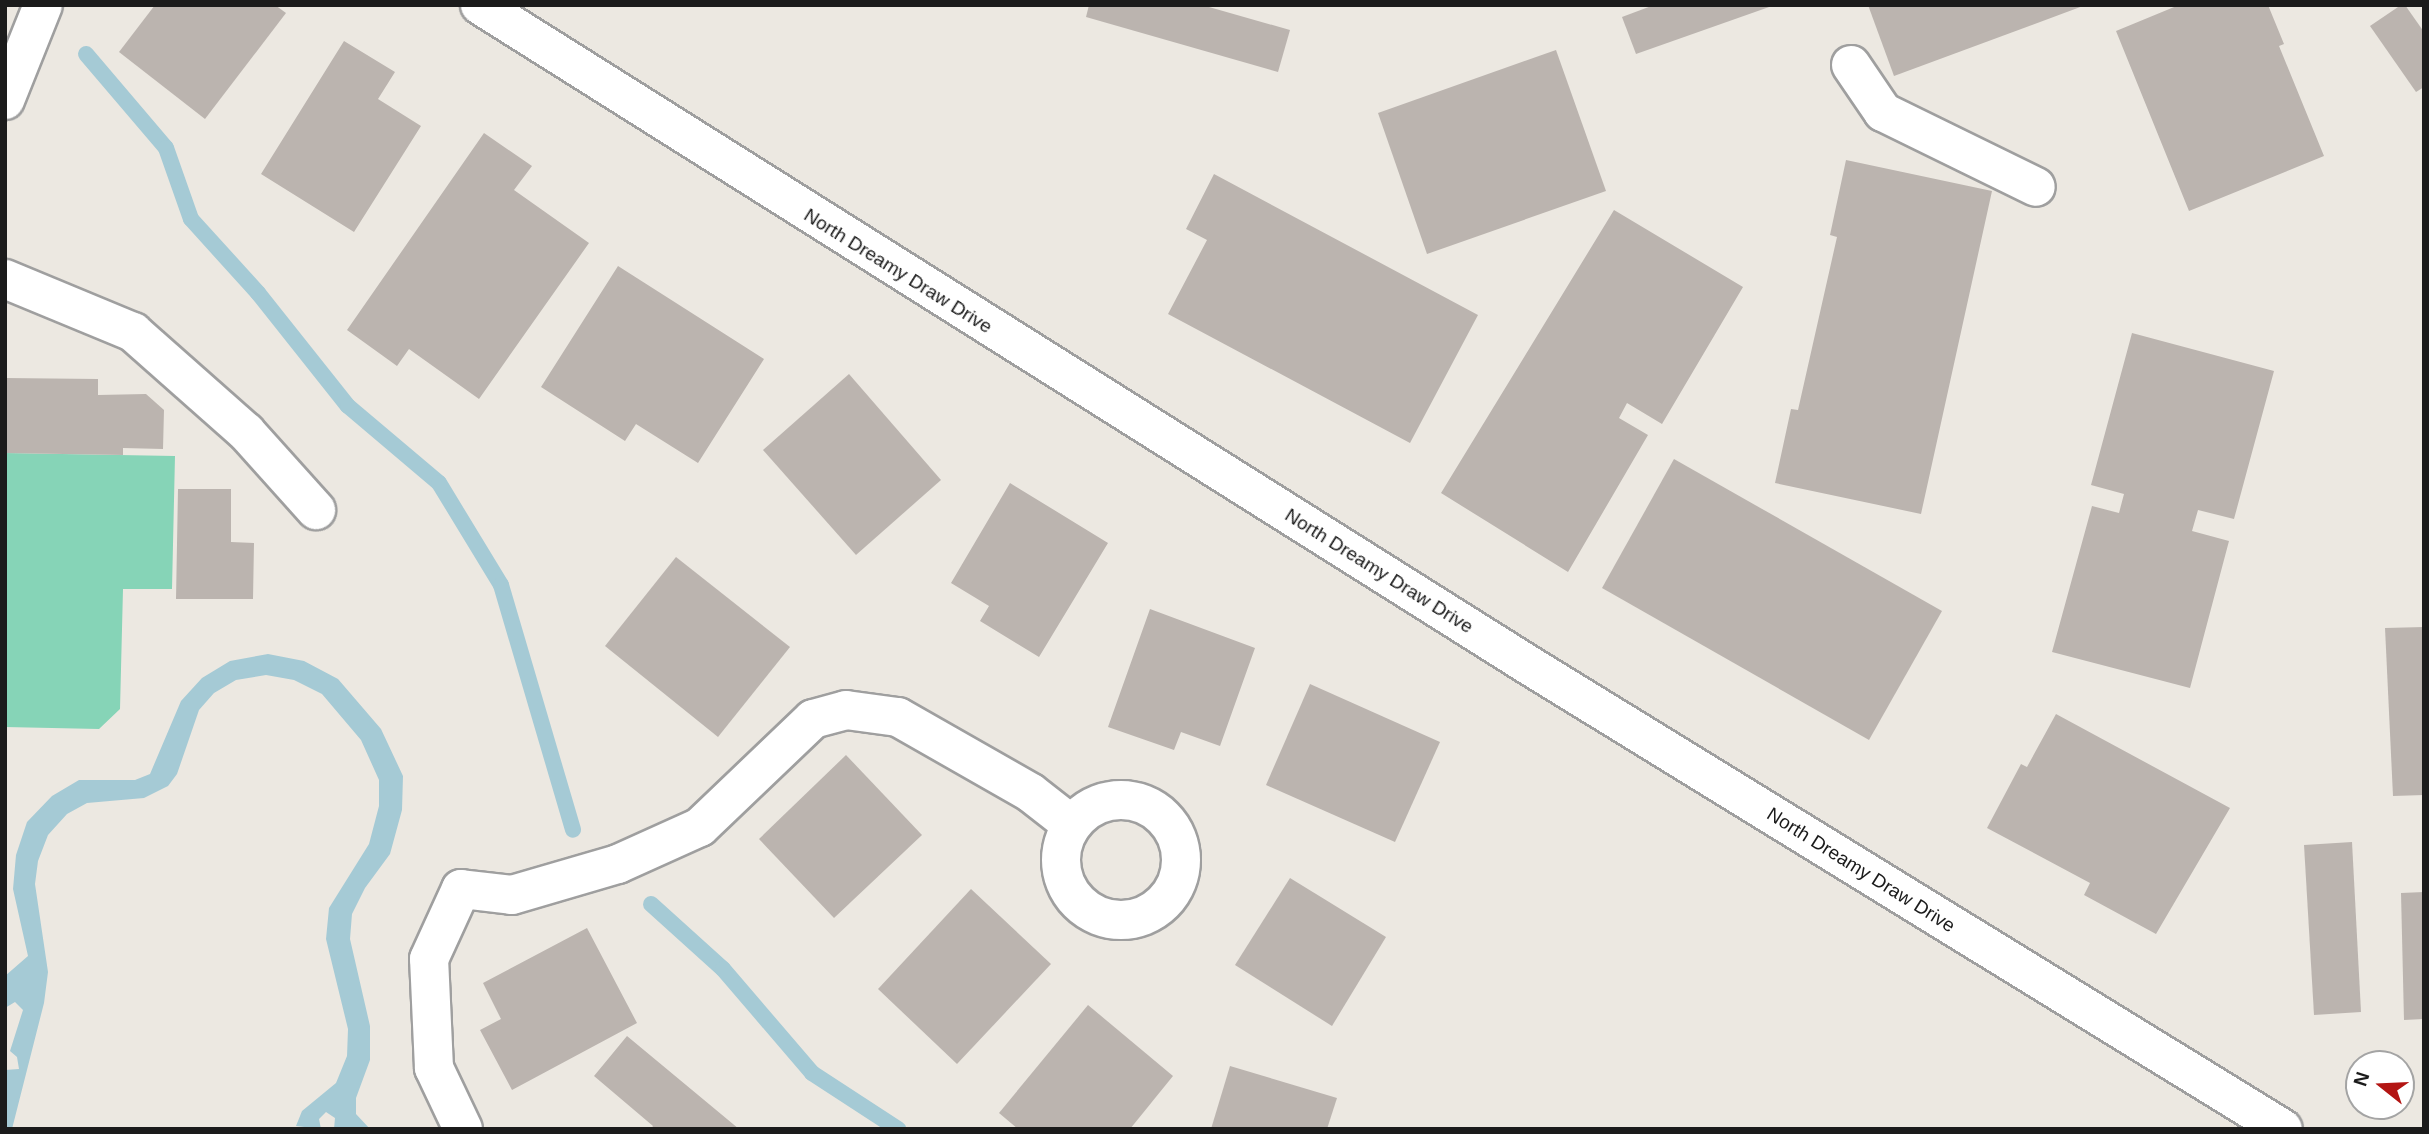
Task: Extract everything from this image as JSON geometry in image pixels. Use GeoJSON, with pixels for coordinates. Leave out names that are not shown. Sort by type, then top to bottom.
{"type":"FeatureCollection","features":[{"type":"Feature","properties":{"kind":"street"},"geometry":{"type":"LineString","coordinates":[[12,84],[43,5]]}},
{"type":"Feature","properties":{"kind":"street","name":"North Dreamy Draw Drive"},"geometry":{"type":"LineString","coordinates":[[480,5],[1463,624],[2283,1129]]}},
{"type":"Feature","properties":{"kind":"street"},"geometry":{"type":"LineString","coordinates":[[1851,65],[1883,112],[2036,187]]}},
{"type":"Feature","properties":{"kind":"street"},"geometry":{"type":"LineString","coordinates":[[5,279],[134,332],[246,432],[316,510]]}},
{"type":"Feature","properties":{"kind":"street"},"geometry":{"type":"LineString","coordinates":[[463,1129],[433,1068],[429,959],[461,888],[512,895],[618,864],[700,827],[813,719],[846,710],[898,717],[1031,793],[1072,825]]}},
{"type":"Feature","properties":{"kind":"green space"},"geometry":{"type":"Polygon","coordinates":[[[5,453],[175,456],[172,589],[123,589],[120,709],[99,729],[5,727],[5,453]]]}},
{"type":"Feature","properties":{"kind":"water"},"geometry":{"type":"Polygon","coordinates":[[[268,654],[304,661],[338,679],[381,729],[403,776],[402,810],[390,854],[365,888],[352,914],[350,939],[370,1026],[370,1060],[356,1098],[356,1114],[370,1129],[334,1129],[335,1118],[326,1112],[319,1119],[321,1129],[296,1126],[302,1111],[336,1083],[347,1056],[348,1029],[326,939],[329,908],[369,844],[379,806],[379,780],[361,740],[322,694],[294,680],[266,675],[236,680],[214,693],[199,710],[177,774],[168,786],[144,798],[87,803],[67,814],[48,835],[38,861],[35,884],[48,972],[44,1003],[12,1129],[5,1129],[5,1070],[19,1069],[17,1057],[10,1051],[23,1010],[15,1002],[5,1008],[5,976],[28,956],[13,889],[16,855],[27,822],[52,796],[79,780],[135,780],[150,774],[181,701],[202,678],[230,661],[268,654]]]}},
{"type":"Feature","properties":{"kind":"building"},"geometry":{"type":"Polygon","coordinates":[[[155,5],[275,5],[286,13],[205,119],[119,52],[155,5]]]}},
{"type":"Feature","properties":{"kind":"building"},"geometry":{"type":"Polygon","coordinates":[[[1089,5],[1202,5],[1290,30],[1278,72],[1086,17],[1089,5]]]}},
{"type":"Feature","properties":{"kind":"building"},"geometry":{"type":"Polygon","coordinates":[[[1654,5],[1772,6],[1636,54],[1622,17],[1654,5]]]}},
{"type":"Feature","properties":{"kind":"building"},"geometry":{"type":"Polygon","coordinates":[[[1868,5],[2083,5],[2083,6],[1894,76],[1868,5]]]}},
{"type":"Feature","properties":{"kind":"building"},"geometry":{"type":"Polygon","coordinates":[[[2179,5],[2268,5],[2284,44],[2279,46],[2324,156],[2189,211],[2116,31],[2179,5]]]}},
{"type":"Feature","properties":{"kind":"building"},"geometry":{"type":"Polygon","coordinates":[[[2405,5],[2424,32],[2424,87],[2416,92],[2370,26],[2405,5]]]}},
{"type":"Feature","properties":{"kind":"building"},"geometry":{"type":"Polygon","coordinates":[[[344,41],[395,72],[378,99],[421,126],[354,232],[261,174],[344,41]]]}},
{"type":"Feature","properties":{"kind":"building"},"geometry":{"type":"Polygon","coordinates":[[[1556,50],[1606,191],[1427,254],[1378,113],[1556,50]]]}},
{"type":"Feature","properties":{"kind":"building"},"geometry":{"type":"Polygon","coordinates":[[[484,133],[532,166],[514,190],[589,243],[479,399],[409,349],[397,366],[347,330],[484,133]]]}},
{"type":"Feature","properties":{"kind":"building"},"geometry":{"type":"Polygon","coordinates":[[[1846,160],[1992,191],[1921,514],[1775,483],[1791,409],[1798,410],[1837,237],[1830,235],[1846,160]]]}},
{"type":"Feature","properties":{"kind":"building"},"geometry":{"type":"Polygon","coordinates":[[[1214,174],[1478,315],[1410,443],[1168,314],[1207,240],[1186,229],[1214,174]]]}},
{"type":"Feature","properties":{"kind":"building"},"geometry":{"type":"Polygon","coordinates":[[[1614,210],[1743,287],[1662,424],[1627,403],[1619,418],[1648,435],[1568,572],[1441,493],[1614,210]]]}},
{"type":"Feature","properties":{"kind":"building"},"geometry":{"type":"Polygon","coordinates":[[[618,266],[764,359],[698,463],[636,424],[625,441],[541,387],[618,266]]]}},
{"type":"Feature","properties":{"kind":"building"},"geometry":{"type":"Polygon","coordinates":[[[2132,333],[2274,371],[2234,519],[2198,510],[2192,531],[2229,541],[2190,688],[2052,652],[2092,506],[2119,513],[2124,494],[2091,485],[2132,333]]]}},
{"type":"Feature","properties":{"kind":"building"},"geometry":{"type":"Polygon","coordinates":[[[849,374],[941,480],[856,555],[763,450],[849,374]]]}},
{"type":"Feature","properties":{"kind":"building"},"geometry":{"type":"Polygon","coordinates":[[[5,378],[98,379],[98,395],[146,394],[164,410],[163,449],[123,448],[123,455],[5,453],[5,378]]]}},
{"type":"Feature","properties":{"kind":"building"},"geometry":{"type":"Polygon","coordinates":[[[1674,459],[1942,611],[1869,740],[1602,588],[1674,459]]]}},
{"type":"Feature","properties":{"kind":"building"},"geometry":{"type":"Polygon","coordinates":[[[1010,483],[1108,543],[1039,657],[980,621],[989,606],[951,583],[1010,483]]]}},
{"type":"Feature","properties":{"kind":"building"},"geometry":{"type":"Polygon","coordinates":[[[178,489],[231,489],[231,542],[254,543],[253,599],[176,599],[178,489]]]}},
{"type":"Feature","properties":{"kind":"building"},"geometry":{"type":"Polygon","coordinates":[[[676,557],[790,647],[718,737],[605,646],[676,557]]]}},
{"type":"Feature","properties":{"kind":"building"},"geometry":{"type":"Polygon","coordinates":[[[1150,609],[1255,648],[1220,746],[1181,732],[1174,750],[1108,727],[1150,609]]]}},
{"type":"Feature","properties":{"kind":"building"},"geometry":{"type":"Polygon","coordinates":[[[2424,627],[2424,795],[2393,796],[2385,628],[2424,627]]]}},
{"type":"Feature","properties":{"kind":"building"},"geometry":{"type":"Polygon","coordinates":[[[1310,684],[1440,742],[1395,842],[1266,785],[1310,684]]]}},
{"type":"Feature","properties":{"kind":"building"},"geometry":{"type":"Polygon","coordinates":[[[2056,714],[2230,808],[2156,934],[2084,895],[2090,883],[1987,828],[2021,764],[2027,767],[2056,714]]]}},
{"type":"Feature","properties":{"kind":"building"},"geometry":{"type":"Polygon","coordinates":[[[846,755],[922,835],[834,918],[759,839],[846,755]]]}},
{"type":"Feature","properties":{"kind":"building"},"geometry":{"type":"Polygon","coordinates":[[[2352,842],[2361,1012],[2314,1015],[2304,845],[2352,842]]]}},
{"type":"Feature","properties":{"kind":"building"},"geometry":{"type":"Polygon","coordinates":[[[1290,878],[1386,937],[1332,1026],[1235,965],[1290,878]]]}},
{"type":"Feature","properties":{"kind":"building"},"geometry":{"type":"Polygon","coordinates":[[[971,889],[1051,964],[957,1064],[878,989],[971,889]]]}},
{"type":"Feature","properties":{"kind":"building"},"geometry":{"type":"Polygon","coordinates":[[[2424,892],[2424,1019],[2404,1020],[2401,893],[2424,892]]]}},
{"type":"Feature","properties":{"kind":"building"},"geometry":{"type":"Polygon","coordinates":[[[587,928],[637,1023],[512,1090],[480,1030],[501,1019],[483,983],[587,928]]]}},
{"type":"Feature","properties":{"kind":"building"},"geometry":{"type":"Polygon","coordinates":[[[1088,1005],[1173,1076],[1130,1129],[1018,1129],[999,1113],[1088,1005]]]}},
{"type":"Feature","properties":{"kind":"building"},"geometry":{"type":"Polygon","coordinates":[[[627,1036],[739,1129],[651,1129],[653,1126],[594,1076],[627,1036]]]}},
{"type":"Feature","properties":{"kind":"building"},"geometry":{"type":"Polygon","coordinates":[[[1230,1066],[1337,1098],[1327,1129],[1211,1129],[1230,1066]]]}},
{"type":"Feature","properties":{"kind":"waterway"},"geometry":{"type":"LineString","coordinates":[[86,54],[166,148],[191,219],[258,293],[348,406],[439,483],[501,585],[573,830]]}},
{"type":"Feature","properties":{"kind":"waterway"},"geometry":{"type":"LineString","coordinates":[[651,904],[723,969],[812,1073],[898,1129]]}}]}
